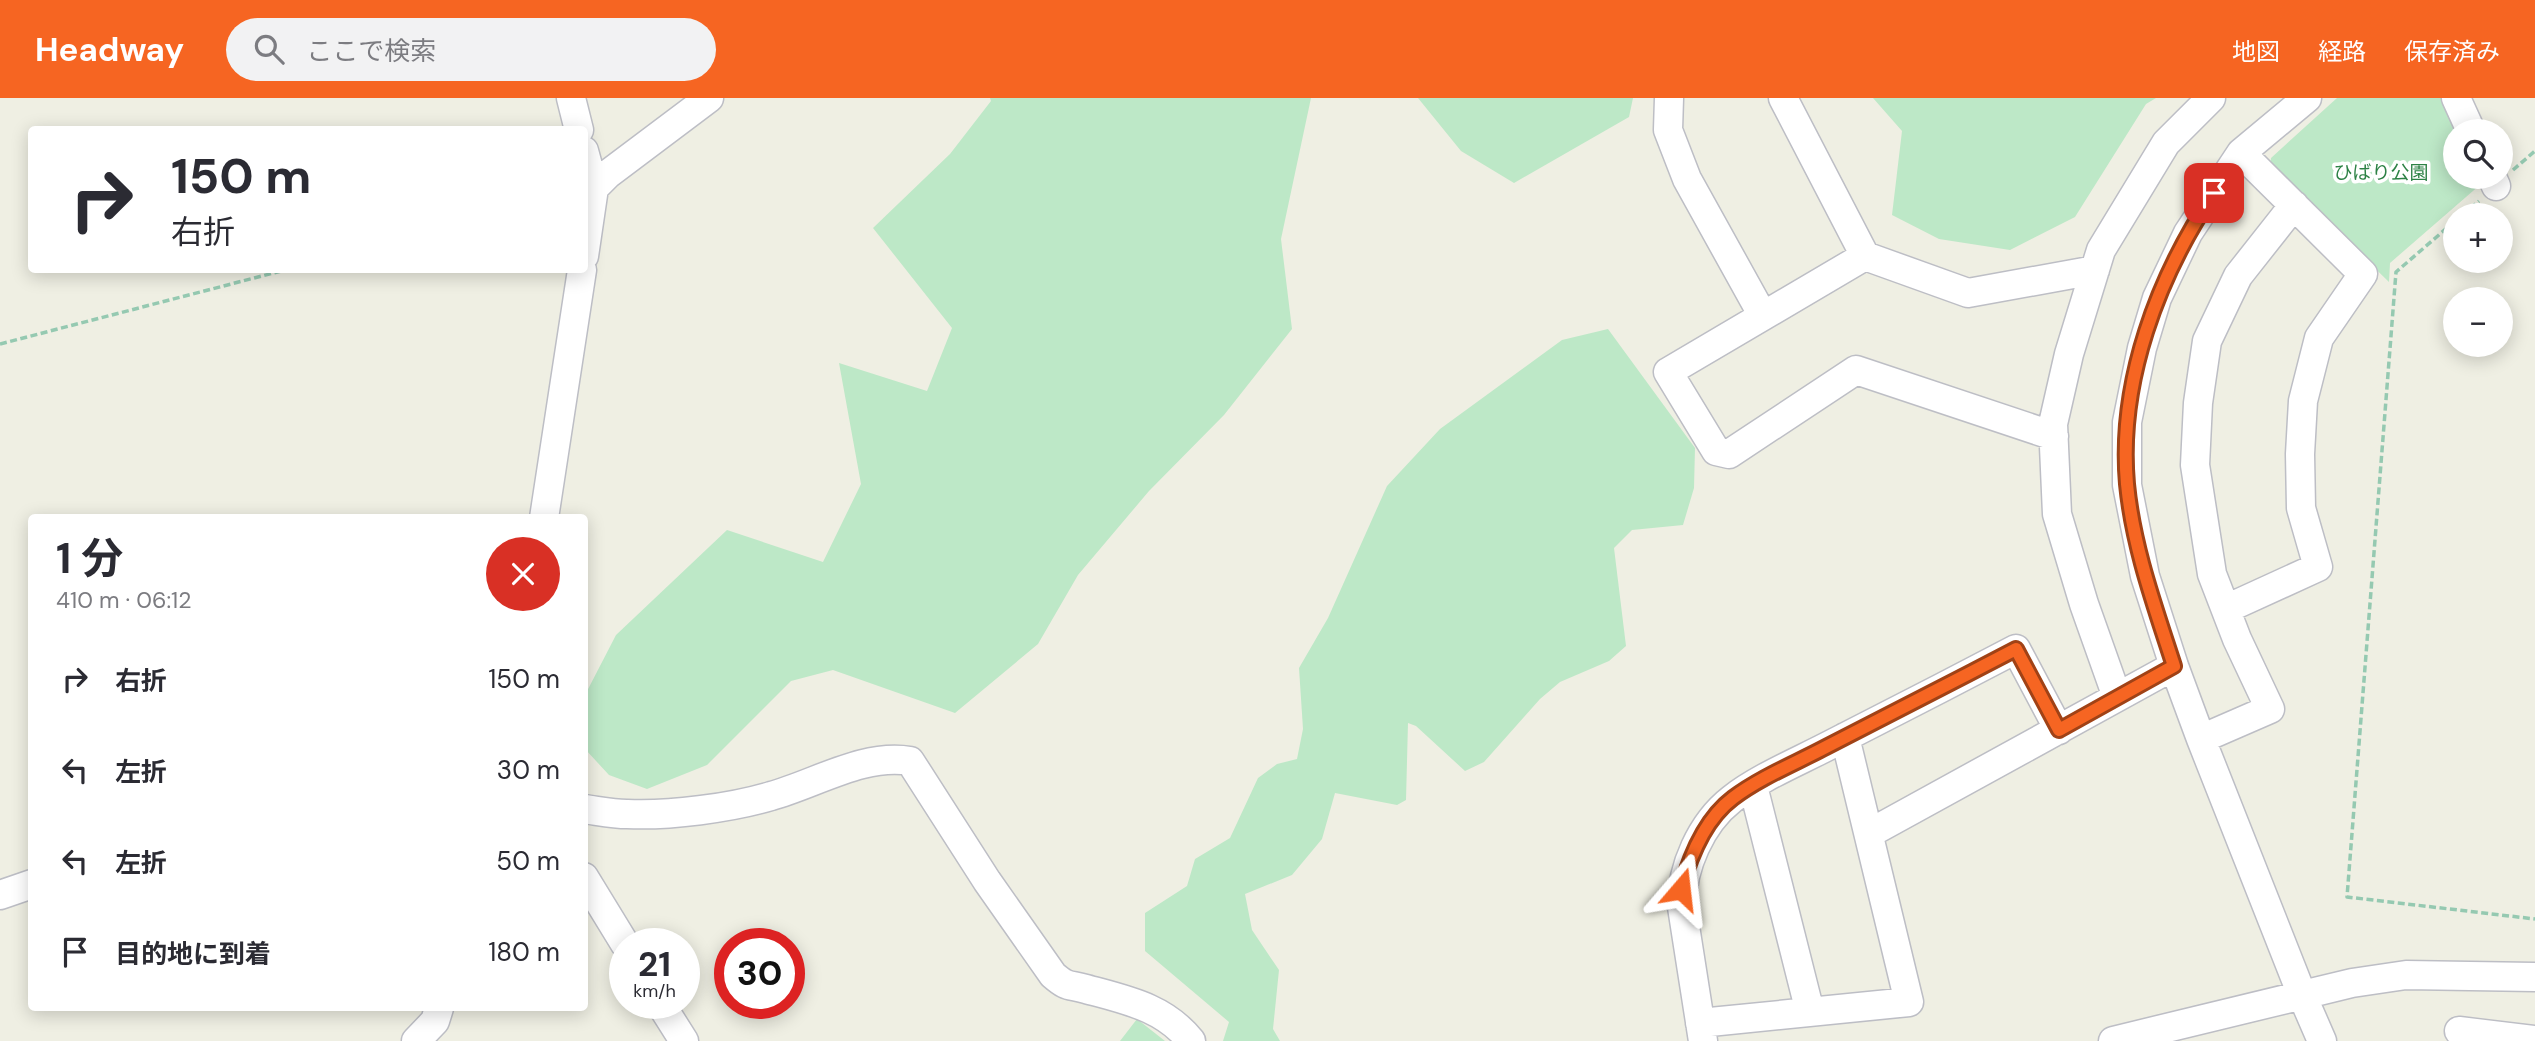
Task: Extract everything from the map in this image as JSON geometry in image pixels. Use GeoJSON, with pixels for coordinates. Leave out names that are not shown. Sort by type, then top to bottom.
{"type":"FeatureCollection","features":[{"type":"Feature","properties":{"kind":"street"},"geometry":{"type":"LineString","coordinates":[[571,98],[578,126]]}},
{"type":"Feature","properties":{"kind":"street"},"geometry":{"type":"LineString","coordinates":[[594,188],[608,174],[709,98]]}},
{"type":"Feature","properties":{"kind":"street"},"geometry":{"type":"LineString","coordinates":[[1670,98],[1668,130],[1687,179],[1763,316]]}},
{"type":"Feature","properties":{"kind":"street"},"geometry":{"type":"LineString","coordinates":[[1783,98],[1865,256],[1968,293],[2095,271]]}},
{"type":"Feature","properties":{"kind":"street"},"geometry":{"type":"LineString","coordinates":[[2117,697],[2084,604],[2057,514],[2053,424],[2069,354],[2101,250],[2166,143],[2211,98]]}},
{"type":"Feature","properties":{"kind":"street"},"geometry":{"type":"LineString","coordinates":[[2307,98],[2241,153],[2188,233],[2157,298],[2142,348],[2127,422],[2127,485],[2145,576],[2174,666],[2322,1041]]}},
{"type":"Feature","properties":{"kind":"street"},"geometry":{"type":"LineString","coordinates":[[2456,98],[2466,119]]}},
{"type":"Feature","properties":{"kind":"street"},"geometry":{"type":"LineString","coordinates":[[2226,609],[2318,567],[2301,508],[2303,401],[2319,338],[2362,274],[2241,153]]}},
{"type":"Feature","properties":{"kind":"street"},"geometry":{"type":"LineString","coordinates":[[588,165],[594,188],[588,229]]}},
{"type":"Feature","properties":{"kind":"street"},"geometry":{"type":"LineString","coordinates":[[2202,739],[2270,709],[2237,639],[2212,574],[2195,465],[2198,403],[2207,341],[2238,276],[2294,205]]}},
{"type":"Feature","properties":{"kind":"street"},"geometry":{"type":"LineString","coordinates":[[1865,256],[1668,372],[1716,451],[1729,454],[1856,370],[2054,436]]}},
{"type":"Feature","properties":{"kind":"street"},"geometry":{"type":"LineString","coordinates":[[545,514],[582,273]]}},
{"type":"Feature","properties":{"kind":"street"},"geometry":{"type":"LineString","coordinates":[[1845,737],[1909,1002],[1810,1012],[1701,1032],[1681,889],[1688,863],[1712,819],[1732,799],[1845,737],[2016,649],[2059,730]]}},
{"type":"Feature","properties":{"kind":"street"},"geometry":{"type":"LineString","coordinates":[[1870,833],[2174,666]]}},
{"type":"Feature","properties":{"kind":"street"},"geometry":{"type":"LineString","coordinates":[[588,809],[626,814],[683,812],[769,797],[891,758],[910,761],[987,881],[1053,975],[1065,986],[1142,1004],[1178,1025],[1191,1041]]}},
{"type":"Feature","properties":{"kind":"street"},"geometry":{"type":"LineString","coordinates":[[1753,786],[1810,1012]]}},
{"type":"Feature","properties":{"kind":"street"},"geometry":{"type":"LineString","coordinates":[[588,884],[615,928]]}},
{"type":"Feature","properties":{"kind":"street"},"geometry":{"type":"LineString","coordinates":[[0,895],[28,885]]}},
{"type":"Feature","properties":{"kind":"street"},"geometry":{"type":"LineString","coordinates":[[2113,1041],[2352,982],[2406,975],[2535,977]]}},
{"type":"Feature","properties":{"kind":"street"},"geometry":{"type":"LineString","coordinates":[[416,1041],[435,1021],[438,1011]]}},
{"type":"Feature","properties":{"kind":"street"},"geometry":{"type":"LineString","coordinates":[[670,1019],[684,1041]]}},
{"type":"Feature","properties":{"kind":"street"},"geometry":{"type":"LineString","coordinates":[[2459,1031],[2535,1040]]}},
{"type":"Feature","properties":{"kind":"path"},"geometry":{"type":"LineString","coordinates":[[2443,231],[2396,272],[2347,897],[2535,919]]}},
{"type":"Feature","properties":{"kind":"path"},"geometry":{"type":"LineString","coordinates":[[0,344],[273,273]]}},
{"type":"Feature","properties":{"kind":"green space"},"geometry":{"type":"Polygon","coordinates":[[[990,98],[1311,98],[1281,239],[1292,329],[1224,415],[1149,491],[1078,575],[1038,644],[955,713],[833,670],[791,681],[707,765],[647,789],[609,775],[588,752],[588,689],[616,635],[727,530],[823,562],[861,484],[839,363],[927,391],[952,328],[873,228],[950,154],[991,101],[990,98]]]}},
{"type":"Feature","properties":{"kind":"green space"},"geometry":{"type":"Polygon","coordinates":[[[1418,98],[1633,98],[1629,117],[1514,183],[1461,151],[1418,98]]]}},
{"type":"Feature","properties":{"kind":"green space"},"geometry":{"type":"Polygon","coordinates":[[[1873,98],[2156,98],[2146,104],[2075,217],[2010,250],[1939,239],[1892,215],[1902,131],[1873,98]]]}},
{"type":"Feature","properties":{"kind":"green space","name":"ひばり公園"},"geometry":{"type":"Polygon","coordinates":[[[2337,98],[2449,98],[2458,119],[2443,119],[2443,189],[2475,189],[2459,203],[2443,203],[2443,217],[2390,263],[2389,282],[2270,166],[2271,158],[2337,98]]]}},
{"type":"Feature","properties":{"kind":"green space"},"geometry":{"type":"Polygon","coordinates":[[[1608,329],[1695,448],[1694,488],[1683,525],[1632,530],[1614,548],[1626,646],[1609,661],[1560,682],[1540,699],[1484,762],[1465,771],[1416,726],[1408,723],[1406,800],[1397,805],[1335,793],[1322,839],[1292,875],[1245,894],[1252,930],[1279,970],[1273,1029],[1280,1041],[1223,1041],[1229,1022],[1145,951],[1145,913],[1187,886],[1195,859],[1230,838],[1258,778],[1277,764],[1297,759],[1303,729],[1299,668],[1328,618],[1387,486],[1440,429],[1562,340],[1608,329]]]}},
{"type":"Feature","properties":{"kind":"green space"},"geometry":{"type":"Polygon","coordinates":[[[1137,1019],[1165,1041],[1120,1041],[1137,1019]]]}},
{"type":"Feature","properties":{"kind":"route"},"geometry":{"type":"LineString","coordinates":[[1681,889],[1688,863],[1704,833],[1712,819],[1732,799],[1772,775],[2016,649],[2059,730],[2174,666],[2145,576],[2127,485],[2127,422],[2142,348],[2157,298],[2188,233],[2214,193]]}}]}
